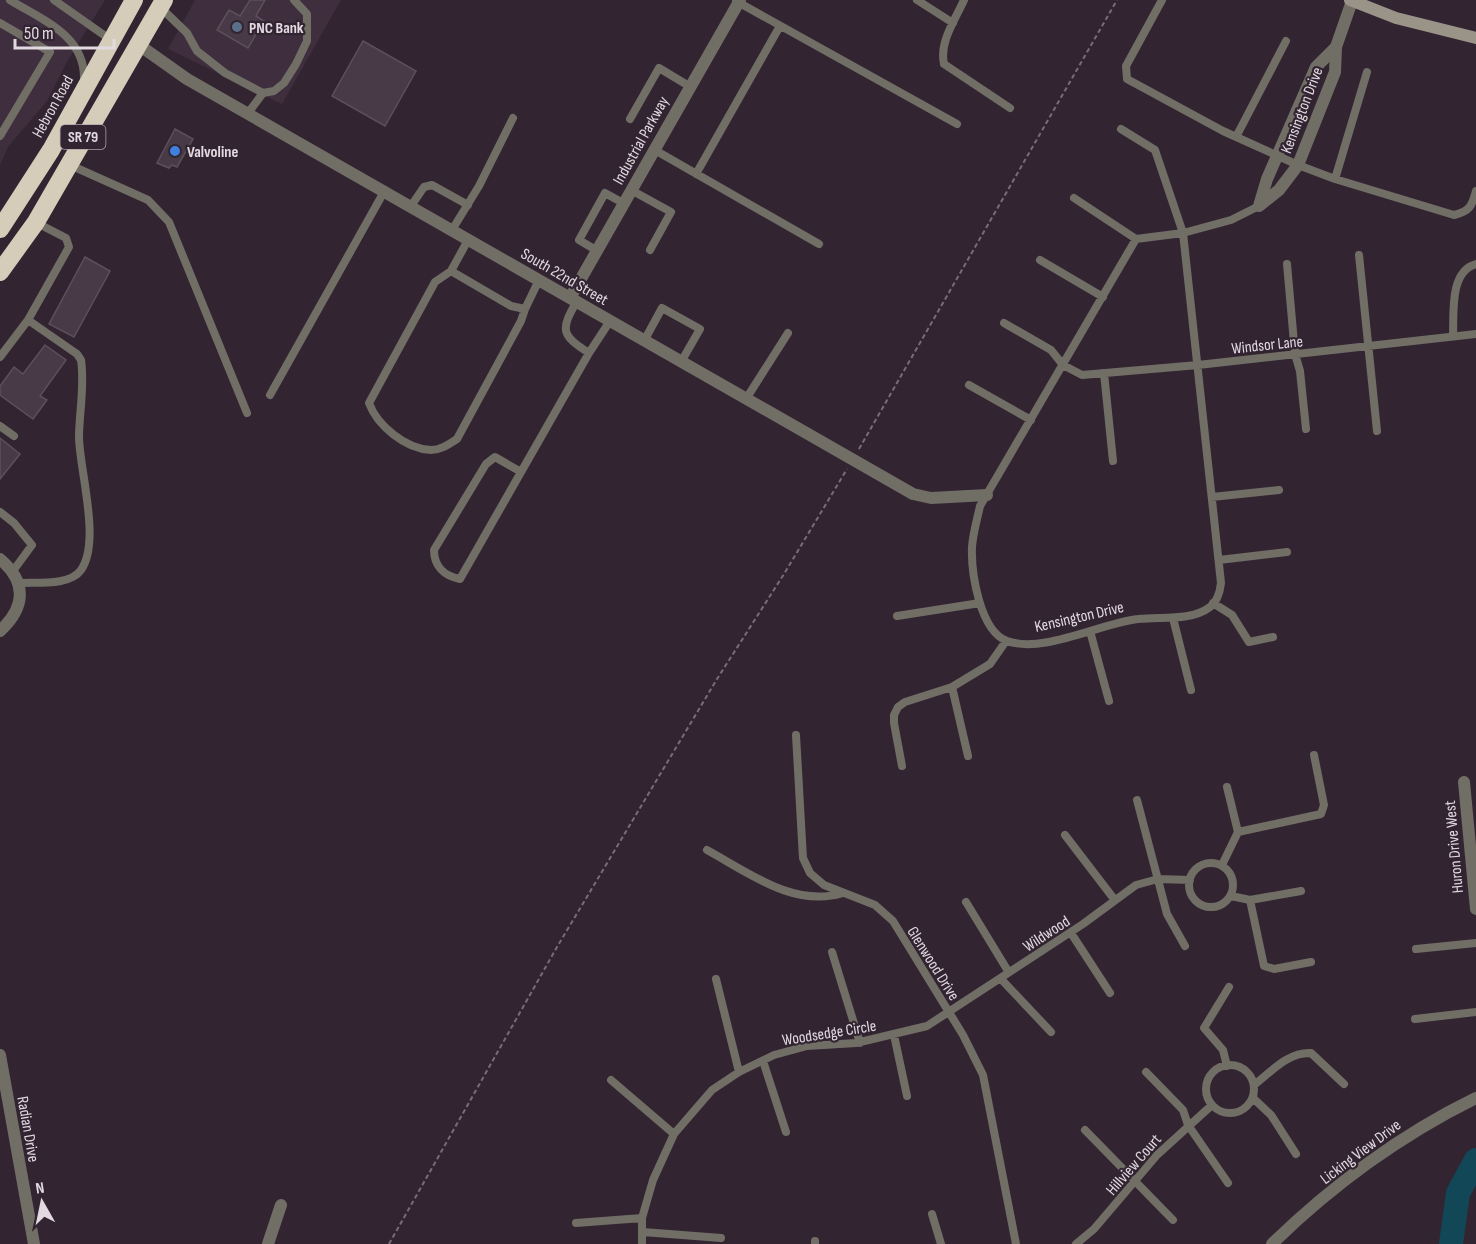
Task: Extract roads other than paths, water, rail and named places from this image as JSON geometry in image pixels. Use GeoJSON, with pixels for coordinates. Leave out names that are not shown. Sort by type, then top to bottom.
{"type":"FeatureCollection","features":[{"type":"Feature","properties":{"kind":"highway","name":"Hebron Road"},"geometry":{"type":"LineString","coordinates":[[0,229],[51,150],[134,0]]}},
{"type":"Feature","properties":{"kind":"highway","name":"SR 79"},"geometry":{"type":"LineString","coordinates":[[0,272],[36,222],[139,45],[157,2]]}},
{"type":"Feature","properties":{"kind":"highway"},"geometry":{"type":"LineString","coordinates":[[48,200],[48,180],[109,75],[111,40]]}},
{"type":"Feature","properties":{"kind":"main road"},"geometry":{"type":"LineString","coordinates":[[1351,0],[1396,18],[1476,38]]}},
{"type":"Feature","properties":{"kind":"street","name":"Kensington Drive"},"geometry":{"type":"LineString","coordinates":[[1259,206],[1279,190],[1298,165],[1335,72],[1336,47],[1351,0]]}},
{"type":"Feature","properties":{"kind":"street","name":"Industrial Parkway"},"geometry":{"type":"LineString","coordinates":[[574,299],[597,250],[737,1]]}},
{"type":"Feature","properties":{"kind":"street","name":"South 22nd Street"},"geometry":{"type":"LineString","coordinates":[[139,45],[187,79],[385,190],[468,240],[913,494],[932,498],[987,495]]}},
{"type":"Feature","properties":{"kind":"street","name":"Kensington Drive"},"geometry":{"type":"LineString","coordinates":[[1259,206],[1277,156],[1316,67],[1336,47]]}},
{"type":"Feature","properties":{"kind":"street"},"geometry":{"type":"LineString","coordinates":[[0,559],[13,571],[20,583],[21,598],[16,610],[0,631]]}},
{"type":"Feature","properties":{"kind":"street","name":"Huron Drive West"},"geometry":{"type":"LineString","coordinates":[[1464,782],[1476,909]]}},
{"type":"Feature","properties":{"kind":"street","name":"Radian Drive"},"geometry":{"type":"LineString","coordinates":[[0,1055],[34,1244]]}},
{"type":"Feature","properties":{"kind":"street","name":"Licking View Drive"},"geometry":{"type":"LineString","coordinates":[[1272,1244],[1334,1191],[1398,1143],[1429,1121],[1476,1098]]}},
{"type":"Feature","properties":{"kind":"street"},"geometry":{"type":"LineString","coordinates":[[268,1244],[280,1205]]}},
{"type":"Feature","properties":{"kind":"lane"},"geometry":{"type":"LineString","coordinates":[[10,0],[64,33],[75,43],[85,67],[84,89]]}},
{"type":"Feature","properties":{"kind":"lane"},"geometry":{"type":"LineString","coordinates":[[54,0],[111,40]]}},
{"type":"Feature","properties":{"kind":"lane"},"geometry":{"type":"LineString","coordinates":[[157,2],[187,33],[197,51],[225,73],[262,93],[274,91],[284,83],[308,41],[307,14],[294,0]]}},
{"type":"Feature","properties":{"kind":"lane"},"geometry":{"type":"LineString","coordinates":[[917,0],[953,23]]}},
{"type":"Feature","properties":{"kind":"lane"},"geometry":{"type":"LineString","coordinates":[[964,0],[942,50],[944,64],[1010,108]]}},
{"type":"Feature","properties":{"kind":"lane"},"geometry":{"type":"LineString","coordinates":[[1162,0],[1126,66],[1127,79],[1236,137],[1335,179],[1454,215],[1466,212],[1472,206],[1476,191]]}},
{"type":"Feature","properties":{"kind":"lane"},"geometry":{"type":"LineString","coordinates":[[737,1],[957,124]]}},
{"type":"Feature","properties":{"kind":"lane"},"geometry":{"type":"LineString","coordinates":[[0,23],[50,52],[0,136]]}},
{"type":"Feature","properties":{"kind":"lane"},"geometry":{"type":"LineString","coordinates":[[696,174],[780,26]]}},
{"type":"Feature","properties":{"kind":"lane"},"geometry":{"type":"LineString","coordinates":[[1236,137],[1286,41]]}},
{"type":"Feature","properties":{"kind":"lane"},"geometry":{"type":"LineString","coordinates":[[630,119],[659,68],[689,86]]}},
{"type":"Feature","properties":{"kind":"lane"},"geometry":{"type":"LineString","coordinates":[[1335,179],[1367,72]]}},
{"type":"Feature","properties":{"kind":"lane"},"geometry":{"type":"LineString","coordinates":[[248,113],[262,93]]}},
{"type":"Feature","properties":{"kind":"lane"},"geometry":{"type":"LineString","coordinates":[[452,230],[468,205],[513,118]]}},
{"type":"Feature","properties":{"kind":"lane"},"geometry":{"type":"LineString","coordinates":[[1121,129],[1155,150],[1183,233],[1221,583],[1219,596],[1213,603],[1232,615],[1249,642],[1273,638]]}},
{"type":"Feature","properties":{"kind":"lane"},"geometry":{"type":"LineString","coordinates":[[653,149],[819,244]]}},
{"type":"Feature","properties":{"kind":"lane"},"geometry":{"type":"LineString","coordinates":[[68,164],[148,200],[169,222],[247,413]]}},
{"type":"Feature","properties":{"kind":"lane"},"geometry":{"type":"LineString","coordinates":[[411,206],[423,187],[432,184],[468,205]]}},
{"type":"Feature","properties":{"kind":"lane"},"geometry":{"type":"LineString","coordinates":[[270,395],[385,190]]}},
{"type":"Feature","properties":{"kind":"lane"},"geometry":{"type":"LineString","coordinates":[[631,190],[671,212],[650,250]]}},
{"type":"Feature","properties":{"kind":"lane"},"geometry":{"type":"LineString","coordinates":[[597,250],[579,240],[605,193],[623,203]]}},
{"type":"Feature","properties":{"kind":"lane"},"geometry":{"type":"LineString","coordinates":[[902,766],[894,723],[894,715],[898,707],[905,702],[952,687],[990,664],[1006,641],[987,624],[980,603],[972,549],[980,506],[1136,239],[1074,198]]}},
{"type":"Feature","properties":{"kind":"lane","name":"Kensington Drive"},"geometry":{"type":"LineString","coordinates":[[1136,239],[1183,233],[1231,220],[1259,206]]}},
{"type":"Feature","properties":{"kind":"lane"},"geometry":{"type":"LineString","coordinates":[[0,357],[28,320],[69,247],[66,238],[36,222]]}},
{"type":"Feature","properties":{"kind":"lane"},"geometry":{"type":"LineString","coordinates":[[468,240],[451,272],[435,282],[369,402],[372,412],[384,428],[414,446],[429,450],[439,449],[457,439],[521,321],[539,280]]}},
{"type":"Feature","properties":{"kind":"lane"},"geometry":{"type":"LineString","coordinates":[[1359,255],[1377,431]]}},
{"type":"Feature","properties":{"kind":"lane"},"geometry":{"type":"LineString","coordinates":[[1040,260],[1103,297]]}},
{"type":"Feature","properties":{"kind":"lane"},"geometry":{"type":"LineString","coordinates":[[1287,264],[1295,354],[1300,370],[1306,429]]}},
{"type":"Feature","properties":{"kind":"lane"},"geometry":{"type":"LineString","coordinates":[[1453,336],[1459,281],[1464,270],[1476,264]]}},
{"type":"Feature","properties":{"kind":"lane"},"geometry":{"type":"LineString","coordinates":[[451,272],[511,306],[525,309]]}},
{"type":"Feature","properties":{"kind":"lane"},"geometry":{"type":"LineString","coordinates":[[574,299],[565,322],[565,333],[569,341],[589,353]]}},
{"type":"Feature","properties":{"kind":"lane"},"geometry":{"type":"LineString","coordinates":[[644,340],[662,308],[700,329],[681,362]]}},
{"type":"Feature","properties":{"kind":"lane"},"geometry":{"type":"LineString","coordinates":[[20,583],[70,579],[81,571],[88,556],[89,537],[79,439],[81,360],[28,320]]}},
{"type":"Feature","properties":{"kind":"lane"},"geometry":{"type":"LineString","coordinates":[[521,472],[495,457],[486,464],[434,550],[434,560],[438,568],[460,579],[589,353],[610,321]]}},
{"type":"Feature","properties":{"kind":"lane"},"geometry":{"type":"LineString","coordinates":[[1004,323],[1051,350],[1063,365]]}},
{"type":"Feature","properties":{"kind":"lane"},"geometry":{"type":"LineString","coordinates":[[746,399],[788,333]]}},
{"type":"Feature","properties":{"kind":"lane","name":"Windsor Lane"},"geometry":{"type":"LineString","coordinates":[[1063,365],[1082,375],[1198,365],[1476,333]]}},
{"type":"Feature","properties":{"kind":"lane"},"geometry":{"type":"LineString","coordinates":[[1104,373],[1113,460]]}},
{"type":"Feature","properties":{"kind":"lane"},"geometry":{"type":"LineString","coordinates":[[969,385],[1031,420]]}},
{"type":"Feature","properties":{"kind":"lane"},"geometry":{"type":"LineString","coordinates":[[0,426],[14,436]]}},
{"type":"Feature","properties":{"kind":"lane"},"geometry":{"type":"LineString","coordinates":[[1212,497],[1279,490]]}},
{"type":"Feature","properties":{"kind":"lane"},"geometry":{"type":"LineString","coordinates":[[0,512],[14,523],[32,545],[13,571]]}},
{"type":"Feature","properties":{"kind":"lane"},"geometry":{"type":"LineString","coordinates":[[1219,560],[1287,552]]}},
{"type":"Feature","properties":{"kind":"lane"},"geometry":{"type":"LineString","coordinates":[[897,616],[980,603]]}},
{"type":"Feature","properties":{"kind":"lane","name":"Kensington Drive"},"geometry":{"type":"LineString","coordinates":[[1006,641],[1033,644],[1137,619],[1173,618],[1210,608],[1213,603]]}},
{"type":"Feature","properties":{"kind":"lane"},"geometry":{"type":"LineString","coordinates":[[1173,618],[1191,690]]}},
{"type":"Feature","properties":{"kind":"lane"},"geometry":{"type":"LineString","coordinates":[[1090,631],[1109,701]]}},
{"type":"Feature","properties":{"kind":"lane"},"geometry":{"type":"LineString","coordinates":[[952,687],[968,756]]}},
{"type":"Feature","properties":{"kind":"lane","name":"Glenwood Drive"},"geometry":{"type":"LineString","coordinates":[[796,735],[803,858],[810,873],[824,885],[874,905],[893,921],[949,1011],[983,1075],[1016,1244]]}},
{"type":"Feature","properties":{"kind":"lane"},"geometry":{"type":"LineString","coordinates":[[1238,832],[1320,813],[1324,805],[1314,755]]}},
{"type":"Feature","properties":{"kind":"lane"},"geometry":{"type":"LineString","coordinates":[[1222,865],[1238,832],[1227,787]]}},
{"type":"Feature","properties":{"kind":"lane"},"geometry":{"type":"LineString","coordinates":[[1137,800],[1169,919],[1185,946]]}},
{"type":"Feature","properties":{"kind":"lane"},"geometry":{"type":"LineString","coordinates":[[1065,836],[1114,899]]}},
{"type":"Feature","properties":{"kind":"lane"},"geometry":{"type":"LineString","coordinates":[[707,850],[783,891],[827,898],[843,893]]}},
{"type":"Feature","properties":{"kind":"lane"},"geometry":{"type":"LineString","coordinates":[[1202,865],[1222,865],[1228,869],[1234,882],[1231,896],[1221,905],[1214,907],[1200,904],[1191,894],[1190,880],[1202,865]]}},
{"type":"Feature","properties":{"kind":"lane"},"geometry":{"type":"LineString","coordinates":[[1158,879],[1190,880]]}},
{"type":"Feature","properties":{"kind":"lane","name":"Wildwood"},"geometry":{"type":"LineString","coordinates":[[949,1011],[1001,979],[1008,970],[1071,933],[1114,899],[1136,885],[1158,879]]}},
{"type":"Feature","properties":{"kind":"lane"},"geometry":{"type":"LineString","coordinates":[[1231,896],[1250,900],[1301,891]]}},
{"type":"Feature","properties":{"kind":"lane"},"geometry":{"type":"LineString","coordinates":[[1250,900],[1264,966],[1274,969],[1311,962]]}},
{"type":"Feature","properties":{"kind":"lane"},"geometry":{"type":"LineString","coordinates":[[966,902],[1008,970]]}},
{"type":"Feature","properties":{"kind":"lane"},"geometry":{"type":"LineString","coordinates":[[1071,933],[1110,993]]}},
{"type":"Feature","properties":{"kind":"lane"},"geometry":{"type":"LineString","coordinates":[[1416,949],[1476,943]]}},
{"type":"Feature","properties":{"kind":"lane"},"geometry":{"type":"LineString","coordinates":[[832,952],[860,1043]]}},
{"type":"Feature","properties":{"kind":"lane"},"geometry":{"type":"LineString","coordinates":[[716,979],[739,1072]]}},
{"type":"Feature","properties":{"kind":"lane"},"geometry":{"type":"LineString","coordinates":[[1001,979],[1051,1032]]}},
{"type":"Feature","properties":{"kind":"lane"},"geometry":{"type":"LineString","coordinates":[[1227,1066],[1222,1050],[1203,1028],[1229,987]]}},
{"type":"Feature","properties":{"kind":"lane","name":"Woodsedge Circle"},"geometry":{"type":"LineString","coordinates":[[642,1244],[642,1218],[653,1180],[674,1134],[712,1090],[739,1072],[763,1060],[807,1046],[860,1043],[894,1035],[927,1026],[949,1011]]}},
{"type":"Feature","properties":{"kind":"lane"},"geometry":{"type":"LineString","coordinates":[[1415,1019],[1476,1012]]}},
{"type":"Feature","properties":{"kind":"lane"},"geometry":{"type":"LineString","coordinates":[[894,1035],[907,1096]]}},
{"type":"Feature","properties":{"kind":"lane"},"geometry":{"type":"LineString","coordinates":[[1254,1085],[1292,1055],[1302,1053],[1311,1053],[1344,1084]]}},
{"type":"Feature","properties":{"kind":"lane"},"geometry":{"type":"LineString","coordinates":[[763,1060],[786,1131]]}},
{"type":"Feature","properties":{"kind":"lane"},"geometry":{"type":"LineString","coordinates":[[1227,1066],[1241,1068],[1254,1085],[1253,1098],[1248,1105],[1234,1113],[1218,1110],[1212,1105],[1207,1092],[1210,1078],[1220,1068],[1227,1066]]}},
{"type":"Feature","properties":{"kind":"lane"},"geometry":{"type":"LineString","coordinates":[[1146,1072],[1183,1110],[1188,1125],[1228,1183]]}},
{"type":"Feature","properties":{"kind":"lane"},"geometry":{"type":"LineString","coordinates":[[611,1080],[674,1134]]}},
{"type":"Feature","properties":{"kind":"lane"},"geometry":{"type":"LineString","coordinates":[[1253,1098],[1271,1115],[1296,1154]]}},
{"type":"Feature","properties":{"kind":"lane","name":"Hillview Court"},"geometry":{"type":"LineString","coordinates":[[1078,1244],[1188,1125],[1212,1105]]}},
{"type":"Feature","properties":{"kind":"lane"},"geometry":{"type":"LineString","coordinates":[[1085,1130],[1173,1220]]}},
{"type":"Feature","properties":{"kind":"lane"},"geometry":{"type":"LineString","coordinates":[[932,1214],[941,1244]]}},
{"type":"Feature","properties":{"kind":"lane"},"geometry":{"type":"LineString","coordinates":[[576,1223],[642,1218]]}},
{"type":"Feature","properties":{"kind":"lane"},"geometry":{"type":"LineString","coordinates":[[643,1232],[722,1238]]}},
{"type":"Feature","properties":{"kind":"waterway"},"geometry":{"type":"LineString","coordinates":[[1451,1244],[1458,1193],[1476,1160]]}},
{"type":"Feature","properties":{"kind":"place","name":"PNC Bank"},"geometry":{"type":"Point","coordinates":[237,27]}},
{"type":"Feature","properties":{"kind":"place","name":"Valvoline"},"geometry":{"type":"Point","coordinates":[175,151]}}]}
